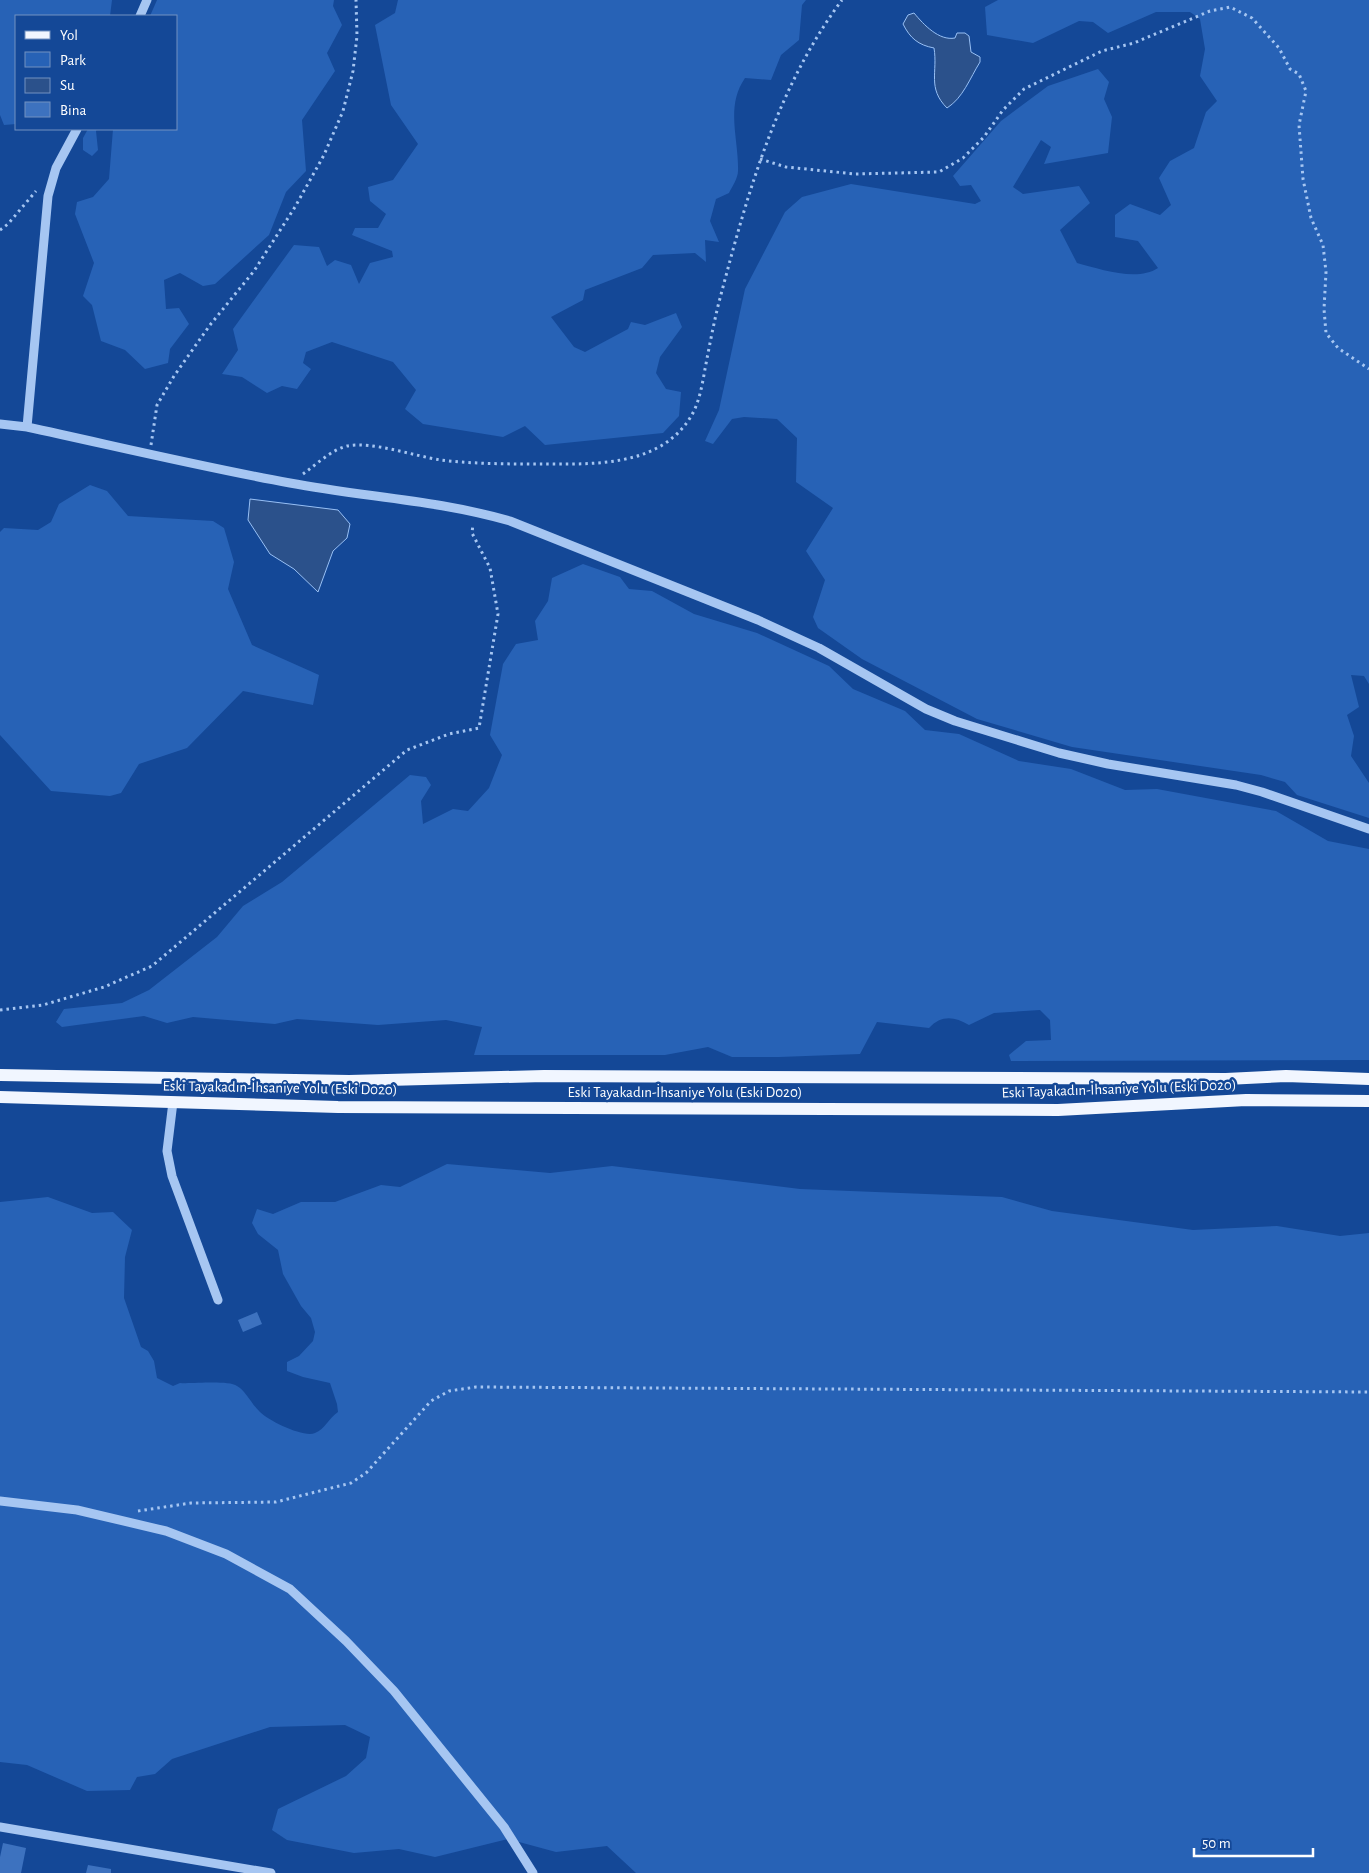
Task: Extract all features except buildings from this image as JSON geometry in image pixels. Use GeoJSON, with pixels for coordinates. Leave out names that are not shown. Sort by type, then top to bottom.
{"type":"FeatureCollection","features":[{"type":"Feature","properties":{"kind":"main road","name":"Eski Tayakadın-İhsaniye Yolu (Eski D020)"},"geometry":{"type":"LineString","coordinates":[[0,1075],[350,1080],[544,1076],[1226,1079],[1286,1076],[1369,1080]]}},
{"type":"Feature","properties":{"kind":"main road","name":"Eski Tayakadın-İhsaniye Yolu (Eski D020)"},"geometry":{"type":"LineString","coordinates":[[0,1097],[348,1107],[1058,1110],[1246,1100],[1369,1101]]}},
{"type":"Feature","properties":{"kind":"street"},"geometry":{"type":"LineString","coordinates":[[140,15],[147,0]]}},
{"type":"Feature","properties":{"kind":"street"},"geometry":{"type":"LineString","coordinates":[[27,427],[48,196],[56,168],[76,130]]}},
{"type":"Feature","properties":{"kind":"street"},"geometry":{"type":"LineString","coordinates":[[0,424],[27,427],[290,483],[476,511],[510,521],[758,620],[819,648],[918,704],[955,721],[1058,753],[1108,764],[1236,785],[1262,792],[1369,829]]}},
{"type":"Feature","properties":{"kind":"street"},"geometry":{"type":"LineString","coordinates":[[173,1102],[167,1151],[172,1176],[218,1300]]}},
{"type":"Feature","properties":{"kind":"street"},"geometry":{"type":"LineString","coordinates":[[0,1501],[77,1510],[166,1531],[226,1554],[290,1589],[346,1641],[394,1690],[504,1827],[534,1873]]}},
{"type":"Feature","properties":{"kind":"street"},"geometry":{"type":"LineString","coordinates":[[0,1827],[271,1873]]}},
{"type":"Feature","properties":{"kind":"path"},"geometry":{"type":"LineString","coordinates":[[149,453],[157,405],[174,376],[210,325],[254,271],[296,207],[324,155],[343,111],[353,70],[357,36],[356,0]]}},
{"type":"Feature","properties":{"kind":"path"},"geometry":{"type":"LineString","coordinates":[[290,483],[336,450],[348,446],[363,445],[439,460],[486,464],[605,463],[646,453],[663,444],[679,432],[690,418],[700,397],[716,313],[735,239],[760,159],[777,114],[797,74],[842,0]]}},
{"type":"Feature","properties":{"kind":"path"},"geometry":{"type":"LineString","coordinates":[[760,159],[786,167],[855,174],[939,172],[964,158],[984,137],[1003,110],[1024,89],[1102,51],[1134,43],[1210,11],[1230,7],[1252,18],[1280,48],[1290,69],[1299,74],[1306,91],[1299,126],[1303,179],[1311,218],[1324,245],[1326,333],[1338,348],[1369,369]]}},
{"type":"Feature","properties":{"kind":"path"},"geometry":{"type":"LineString","coordinates":[[0,230],[8,224],[38,189]]}},
{"type":"Feature","properties":{"kind":"path"},"geometry":{"type":"LineString","coordinates":[[0,1010],[43,1005],[104,987],[152,966],[407,750],[449,734],[479,728],[498,614],[490,568],[472,533],[476,511]]}},
{"type":"Feature","properties":{"kind":"path"},"geometry":{"type":"LineString","coordinates":[[134,1512],[191,1502],[276,1502],[351,1483],[366,1473],[431,1401],[449,1392],[476,1387],[1369,1392]]}},
{"type":"Feature","properties":{"kind":"green space"},"geometry":{"type":"Polygon","coordinates":[[[0,0],[112,0],[110,15],[15,15],[15,124],[4,125],[0,115],[0,0]]]}},
{"type":"Feature","properties":{"kind":"green space"},"geometry":{"type":"Polygon","coordinates":[[[157,0],[334,0],[333,6],[342,25],[327,53],[335,71],[302,120],[306,171],[286,192],[269,235],[215,284],[203,286],[180,273],[164,280],[166,309],[179,308],[189,324],[170,349],[168,363],[145,369],[125,350],[101,341],[92,305],[83,296],[94,263],[75,214],[77,202],[93,197],[109,179],[113,130],[178,130],[178,15],[150,15],[157,0]]]}},
{"type":"Feature","properties":{"kind":"green space"},"geometry":{"type":"Polygon","coordinates":[[[398,0],[806,0],[802,5],[799,40],[781,55],[771,80],[745,78],[739,89],[734,112],[738,174],[729,193],[716,199],[710,221],[719,242],[705,240],[706,262],[695,253],[653,255],[642,268],[585,290],[583,300],[551,317],[574,347],[585,352],[628,329],[631,322],[645,325],[676,313],[682,327],[660,357],[656,373],[666,389],[681,392],[679,416],[663,433],[545,445],[525,426],[503,437],[423,424],[405,409],[416,390],[393,362],[332,342],[306,352],[303,363],[311,369],[297,389],[282,386],[267,393],[242,377],[222,374],[238,350],[233,329],[294,245],[319,247],[327,266],[335,260],[351,265],[359,284],[370,263],[393,257],[392,251],[352,235],[355,228],[378,228],[386,214],[370,201],[368,187],[393,180],[418,144],[391,105],[375,25],[395,13],[398,0]]]}},
{"type":"Feature","properties":{"kind":"green space"},"geometry":{"type":"Polygon","coordinates":[[[998,0],[1369,0],[1369,684],[1364,676],[1351,675],[1359,707],[1347,715],[1354,736],[1351,756],[1369,783],[1369,818],[1297,795],[1285,782],[1261,775],[1072,747],[977,719],[862,659],[818,628],[813,617],[825,580],[806,551],[833,508],[796,482],[797,438],[777,419],[744,417],[732,419],[713,444],[705,441],[719,410],[745,289],[785,212],[802,197],[851,184],[975,204],[981,201],[971,185],[960,186],[953,176],[1001,121],[1048,86],[1098,69],[1109,82],[1104,99],[1112,117],[1108,153],[1044,164],[1051,147],[1041,140],[1013,187],[1023,194],[1079,186],[1090,203],[1060,230],[1077,263],[1107,271],[1129,274],[1140,274],[1158,268],[1138,241],[1115,237],[1115,215],[1130,204],[1160,215],[1171,205],[1159,178],[1170,161],[1194,148],[1206,112],[1217,101],[1200,76],[1205,49],[1200,19],[1190,12],[1156,12],[1108,33],[1093,22],[1079,21],[1033,43],[987,35],[985,7],[998,0]]]}},
{"type":"Feature","properties":{"kind":"green space"},"geometry":{"type":"Polygon","coordinates":[[[87,130],[96,130],[98,150],[92,156],[83,150],[83,138],[87,130]]]}},
{"type":"Feature","properties":{"kind":"green space"},"geometry":{"type":"Polygon","coordinates":[[[90,485],[107,491],[128,516],[213,521],[224,528],[234,562],[228,589],[252,645],[319,675],[313,705],[243,691],[187,748],[139,764],[121,793],[110,796],[51,791],[0,735],[0,532],[4,528],[38,530],[51,522],[59,504],[90,485]]]}},
{"type":"Feature","properties":{"kind":"green space"},"geometry":{"type":"Polygon","coordinates":[[[583,564],[620,577],[629,589],[652,591],[694,614],[757,633],[829,666],[853,689],[905,711],[925,730],[959,734],[1019,761],[1071,769],[1125,790],[1157,789],[1276,811],[1328,841],[1369,849],[1369,1060],[1011,1061],[1009,1055],[1026,1041],[1051,1040],[1050,1020],[1040,1010],[994,1013],[969,1025],[948,1018],[938,1021],[929,1028],[877,1022],[860,1054],[779,1057],[732,1057],[708,1047],[665,1055],[474,1055],[482,1027],[446,1020],[378,1025],[297,1019],[275,1024],[193,1017],[167,1023],[144,1016],[62,1027],[56,1022],[64,1009],[122,1003],[149,990],[217,937],[243,906],[282,882],[410,775],[426,777],[431,785],[421,801],[423,824],[453,809],[468,811],[489,788],[502,755],[490,735],[503,664],[516,644],[538,640],[535,621],[548,601],[552,578],[583,564]]]}},
{"type":"Feature","properties":{"kind":"green space"},"geometry":{"type":"Polygon","coordinates":[[[447,1164],[550,1173],[612,1166],[800,1189],[1002,1197],[1052,1211],[1193,1230],[1277,1226],[1340,1236],[1369,1233],[1369,1873],[636,1873],[607,1846],[556,1852],[508,1839],[435,1857],[399,1849],[354,1853],[287,1840],[272,1830],[278,1809],[346,1776],[366,1758],[370,1737],[345,1725],[270,1727],[172,1759],[155,1774],[137,1777],[130,1790],[87,1791],[27,1765],[0,1762],[0,1202],[48,1197],[92,1213],[113,1212],[132,1230],[125,1257],[124,1298],[141,1347],[148,1351],[154,1361],[157,1378],[173,1386],[180,1383],[232,1384],[240,1388],[264,1416],[287,1428],[310,1434],[322,1429],[338,1412],[337,1404],[330,1383],[287,1371],[287,1362],[299,1356],[313,1341],[315,1332],[311,1318],[301,1306],[283,1274],[278,1250],[258,1234],[252,1223],[257,1209],[273,1214],[301,1202],[335,1202],[381,1185],[400,1187],[447,1164]]]}},
{"type":"Feature","properties":{"kind":"water"},"geometry":{"type":"Polygon","coordinates":[[[914,13],[927,27],[943,37],[955,38],[957,33],[965,33],[969,36],[971,52],[980,57],[980,62],[966,87],[958,99],[947,108],[937,94],[935,87],[934,48],[923,45],[915,40],[903,24],[908,15],[914,13]]]}},
{"type":"Feature","properties":{"kind":"water"},"geometry":{"type":"Polygon","coordinates":[[[250,499],[338,510],[350,524],[347,538],[333,551],[318,592],[294,569],[270,554],[248,520],[250,499]]]}}]}
